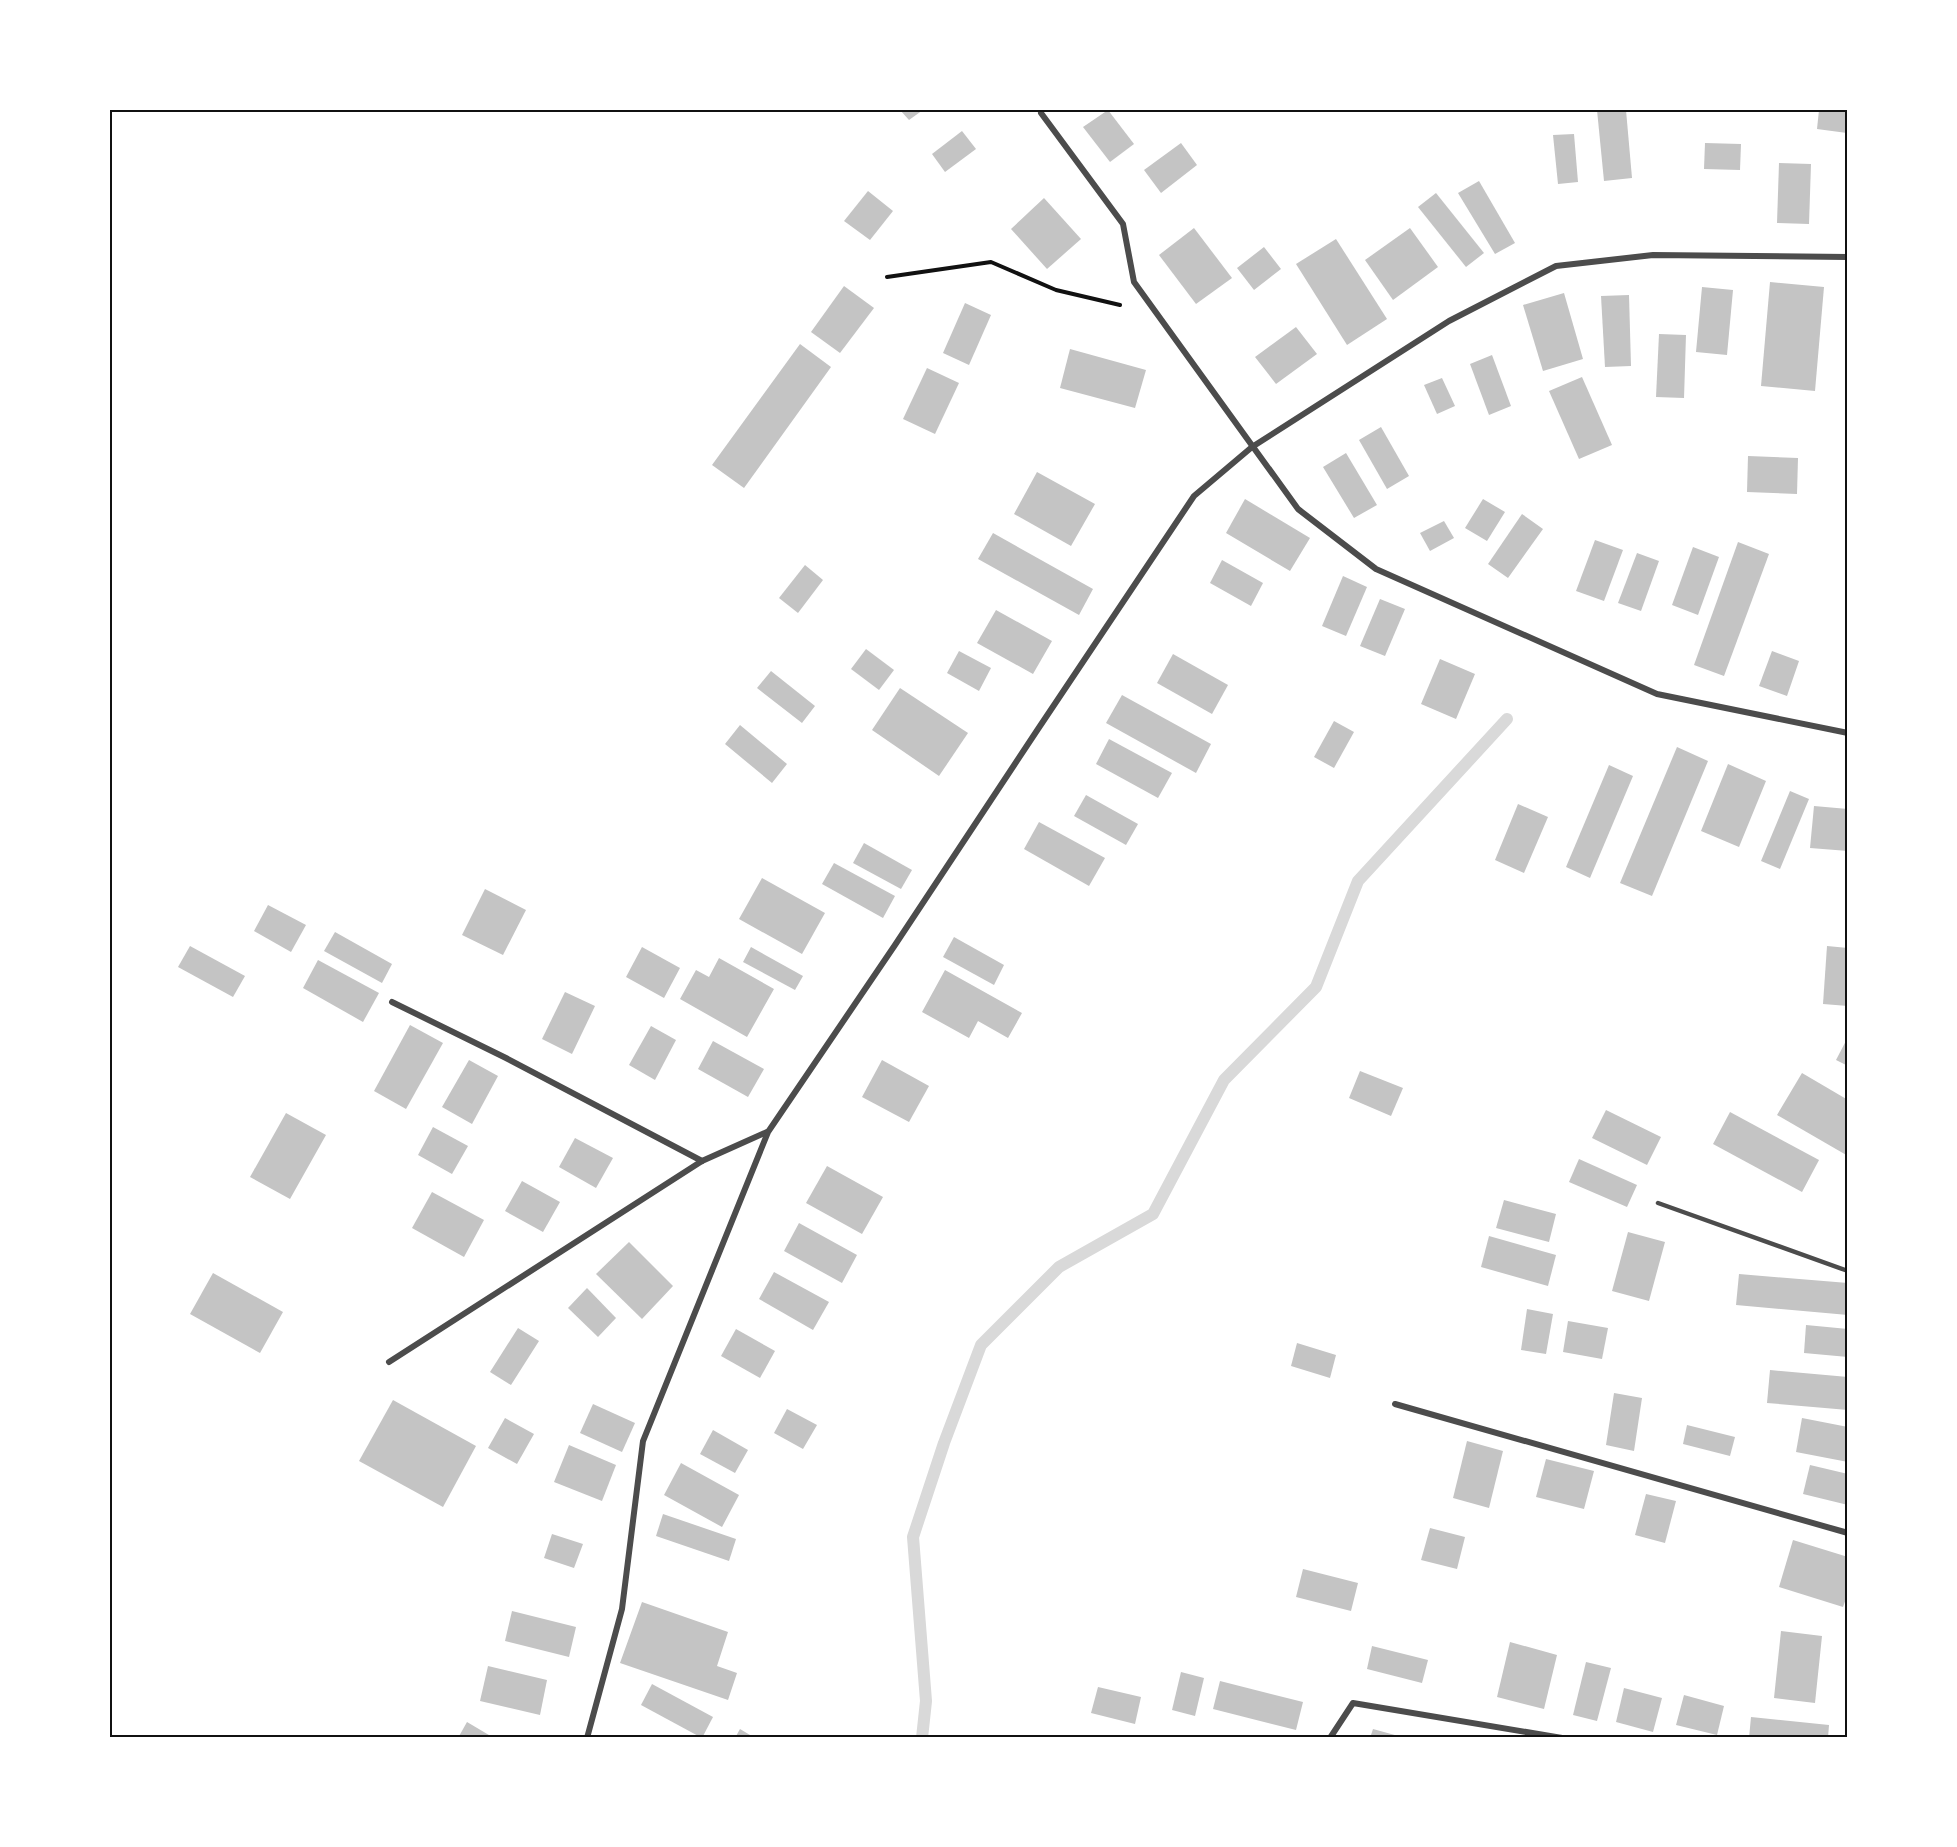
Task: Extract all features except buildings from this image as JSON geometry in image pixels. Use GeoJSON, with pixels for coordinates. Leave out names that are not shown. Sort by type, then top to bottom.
{"type":"FeatureCollection","features":[{"type":"Feature","properties":{"kind":"street"},"geometry":{"type":"LineString","coordinates":[[1041,113],[1123,224],[1134,282],[1252,447],[1298,509],[1376,569],[1657,694],[1848,733]]}},
{"type":"Feature","properties":{"kind":"street"},"geometry":{"type":"LineString","coordinates":[[587,1737],[622,1609],[643,1441],[768,1132],[1194,495],[1252,447],[1449,321],[1556,266],[1653,255],[1848,257]]}},
{"type":"Feature","properties":{"kind":"street"},"geometry":{"type":"LineString","coordinates":[[392,1002],[506,1058],[702,1161]]}},
{"type":"Feature","properties":{"kind":"street"},"geometry":{"type":"LineString","coordinates":[[389,1362],[702,1161],[768,1132]]}},
{"type":"Feature","properties":{"kind":"street"},"geometry":{"type":"LineString","coordinates":[[1395,1404],[1848,1533]]}},
{"type":"Feature","properties":{"kind":"street"},"geometry":{"type":"LineString","coordinates":[[1330,1737],[1353,1703],[1562,1737]]}},
{"type":"Feature","properties":{"kind":"lane"},"geometry":{"type":"LineString","coordinates":[[1658,1203],[1848,1271]]}},
{"type":"Feature","properties":{"kind":"path"},"geometry":{"type":"LineString","coordinates":[[887,277],[991,262],[1056,290],[1156,313]]}},
{"type":"Feature","properties":{"kind":"waterway"},"geometry":{"type":"LineString","coordinates":[[922,1738],[926,1701],[913,1537],[944,1443],[981,1345],[1059,1267],[1153,1214],[1224,1080],[1316,987],[1358,881],[1507,719]]}}]}
